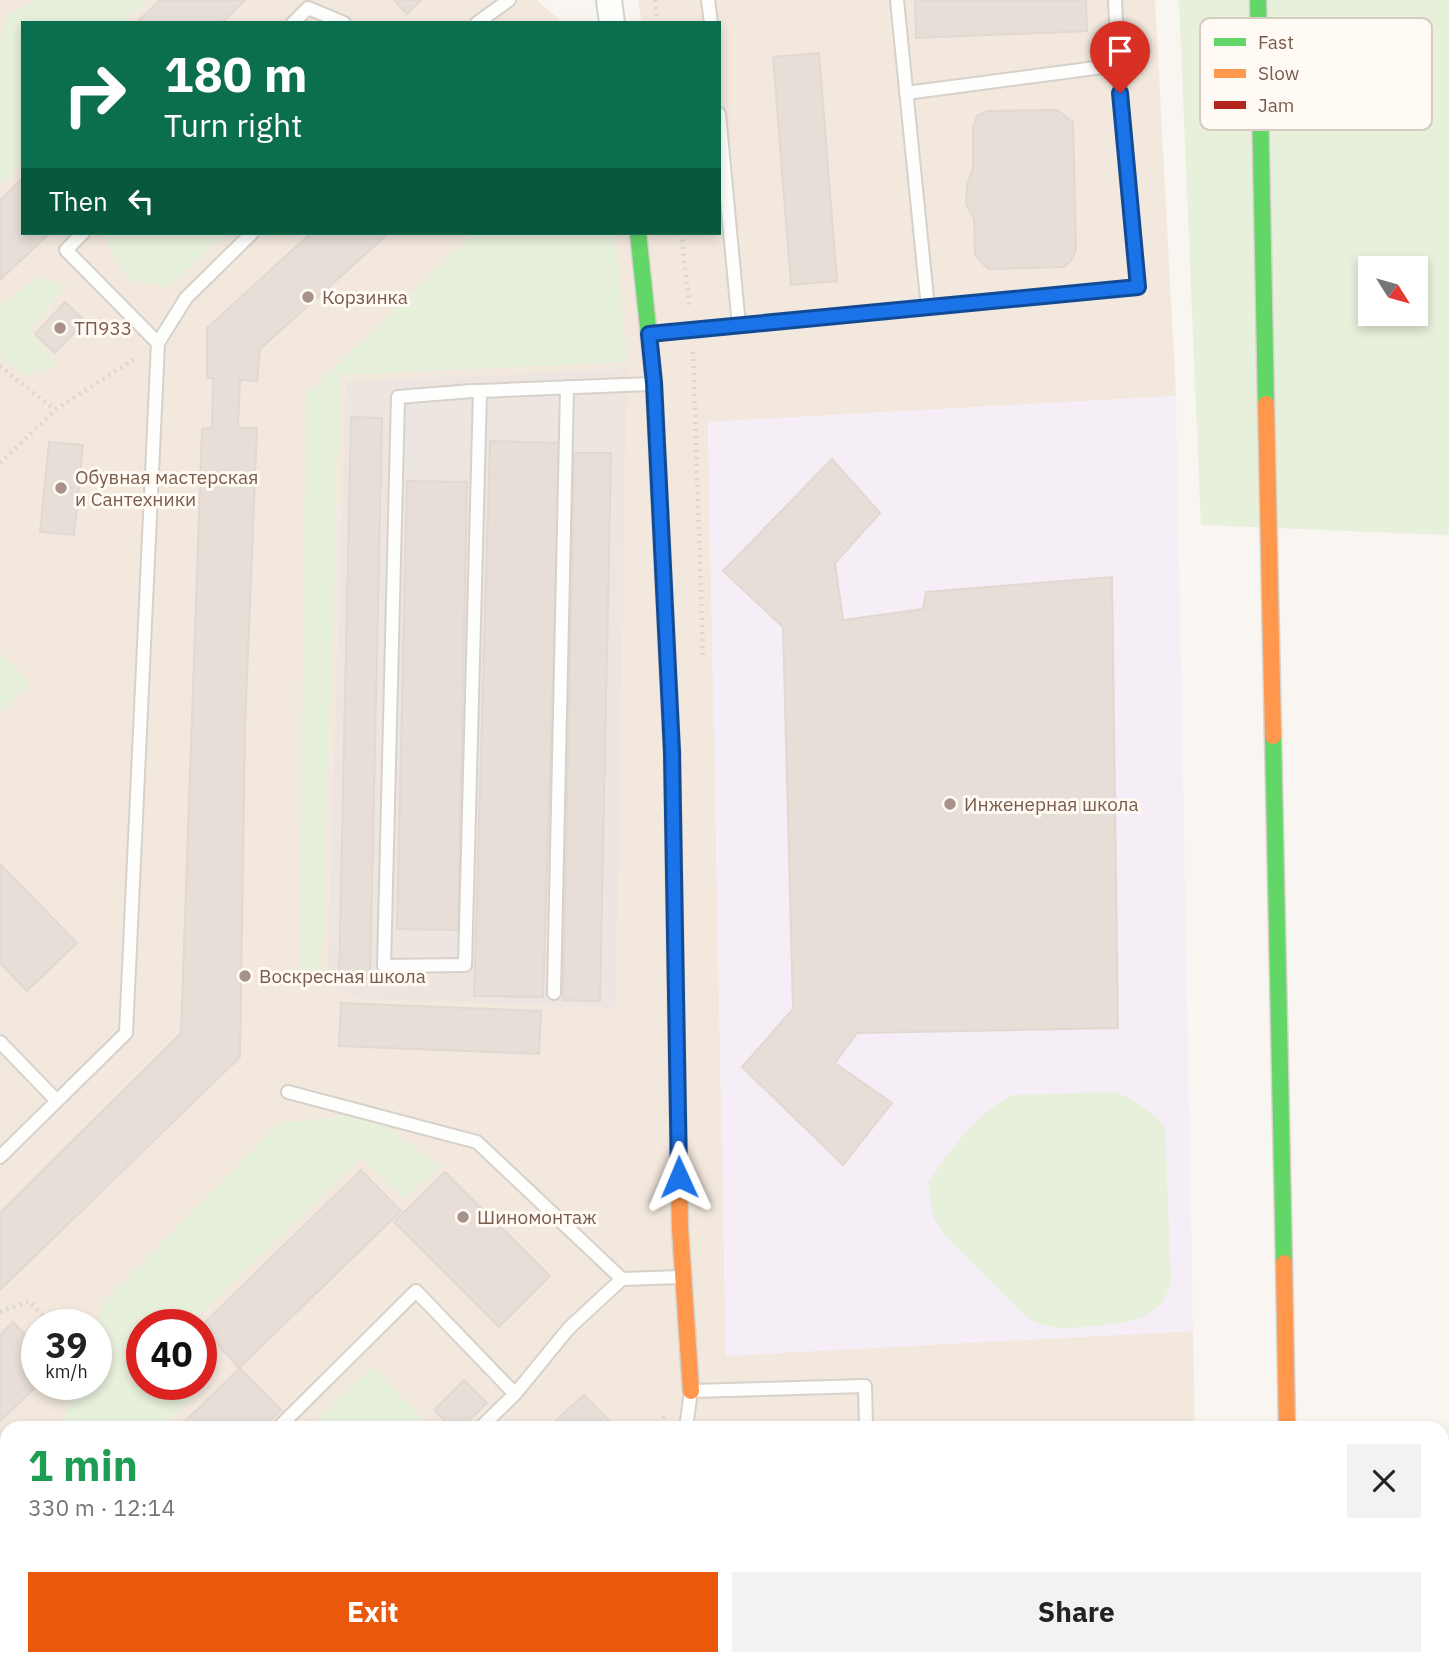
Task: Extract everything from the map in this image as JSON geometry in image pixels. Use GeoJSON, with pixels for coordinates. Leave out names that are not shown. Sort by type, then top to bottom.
{"type":"FeatureCollection","features":[{"type":"Feature","properties":{"kind":"street"},"geometry":{"type":"LineString","coordinates":[[609,0],[612,21]]}},
{"type":"Feature","properties":{"kind":"street"},"geometry":{"type":"LineString","coordinates":[[1258,0],[1258,18]]}},
{"type":"Feature","properties":{"kind":"street"},"geometry":{"type":"LineString","coordinates":[[1261,130],[1287,1421]]}},
{"type":"Feature","properties":{"kind":"street"},"geometry":{"type":"LineString","coordinates":[[638,235],[654,383],[672,752],[674,998],[682,1277],[691,1391]]}},
{"type":"Feature","properties":{"kind":"lane"},"geometry":{"type":"LineString","coordinates":[[480,21],[509,0]]}},
{"type":"Feature","properties":{"kind":"lane"},"geometry":{"type":"LineString","coordinates":[[708,0],[710,21]]}},
{"type":"Feature","properties":{"kind":"lane"},"geometry":{"type":"LineString","coordinates":[[897,0],[928,308]]}},
{"type":"Feature","properties":{"kind":"lane"},"geometry":{"type":"LineString","coordinates":[[649,334],[1138,287],[1118,65],[1115,0]]}},
{"type":"Feature","properties":{"kind":"lane"},"geometry":{"type":"LineString","coordinates":[[295,21],[308,8],[339,21]]}},
{"type":"Feature","properties":{"kind":"lane"},"geometry":{"type":"LineString","coordinates":[[906,93],[1118,65]]}},
{"type":"Feature","properties":{"kind":"lane"},"geometry":{"type":"LineString","coordinates":[[721,135],[739,326]]}},
{"type":"Feature","properties":{"kind":"lane"},"geometry":{"type":"LineString","coordinates":[[81,235],[66,250],[159,343]]}},
{"type":"Feature","properties":{"kind":"lane"},"geometry":{"type":"LineString","coordinates":[[0,1157],[126,1033],[159,343],[186,298],[250,235]]}},
{"type":"Feature","properties":{"kind":"lane"},"geometry":{"type":"LineString","coordinates":[[480,391],[465,965],[384,966],[398,397],[480,391],[654,383]]}},
{"type":"Feature","properties":{"kind":"lane"},"geometry":{"type":"LineString","coordinates":[[554,993],[567,387]]}},
{"type":"Feature","properties":{"kind":"lane"},"geometry":{"type":"LineString","coordinates":[[0,1042],[56,1100]]}},
{"type":"Feature","properties":{"kind":"lane"},"geometry":{"type":"LineString","coordinates":[[288,1093],[477,1142],[622,1279]]}},
{"type":"Feature","properties":{"kind":"lane"},"geometry":{"type":"LineString","coordinates":[[487,1421],[515,1394],[569,1328],[622,1279],[682,1277]]}},
{"type":"Feature","properties":{"kind":"lane"},"geometry":{"type":"LineString","coordinates":[[285,1421],[416,1291],[515,1394]]}},
{"type":"Feature","properties":{"kind":"lane"},"geometry":{"type":"LineString","coordinates":[[687,1421],[691,1391],[865,1386],[866,1421]]}},
{"type":"Feature","properties":{"kind":"path"},"geometry":{"type":"LineString","coordinates":[[655,0],[657,21]]}},
{"type":"Feature","properties":{"kind":"path"},"geometry":{"type":"LineString","coordinates":[[681,235],[692,330]]}},
{"type":"Feature","properties":{"kind":"path"},"geometry":{"type":"LineString","coordinates":[[0,463],[55,410],[159,343]]}},
{"type":"Feature","properties":{"kind":"path"},"geometry":{"type":"LineString","coordinates":[[0,366],[55,410]]}},
{"type":"Feature","properties":{"kind":"path"},"geometry":{"type":"LineString","coordinates":[[0,1312],[29,1301],[37,1309]]}},
{"type":"Feature","properties":{"kind":"shaded area"},"geometry":{"type":"Polygon","coordinates":[[[0,0],[537,0],[561,21],[21,21],[21,235],[721,235],[721,21],[642,21],[638,0],[1155,0],[1176,396],[708,422],[726,1355],[1193,1331],[1195,1421],[0,1421],[0,0]]]}},
{"type":"Feature","properties":{"kind":"shaded area"},"geometry":{"type":"Polygon","coordinates":[[[627,369],[616,1008],[365,999],[327,983],[346,382],[627,369]]]}},
{"type":"Feature","properties":{"kind":"shaded area","name":"Инженерная школа"},"geometry":{"type":"Polygon","coordinates":[[[1176,396],[1193,1331],[726,1356],[708,422],[1176,396]]]}},
{"type":"Feature","properties":{"kind":"green space"},"geometry":{"type":"Polygon","coordinates":[[[38,0],[147,0],[124,21],[21,21],[21,165],[0,185],[0,42],[7,14],[38,0]]]}},
{"type":"Feature","properties":{"kind":"green space"},"geometry":{"type":"Polygon","coordinates":[[[1179,0],[1449,0],[1449,535],[1201,525],[1179,0]]]}},
{"type":"Feature","properties":{"kind":"green space"},"geometry":{"type":"Polygon","coordinates":[[[109,235],[223,235],[168,288],[128,279],[106,242],[109,235]]]}},
{"type":"Feature","properties":{"kind":"green space"},"geometry":{"type":"Polygon","coordinates":[[[472,235],[615,235],[627,362],[341,375],[321,985],[299,986],[306,395],[472,235]]]}},
{"type":"Feature","properties":{"kind":"green space"},"geometry":{"type":"Polygon","coordinates":[[[37,277],[67,286],[30,329],[58,367],[23,375],[0,355],[0,306],[37,277]]]}},
{"type":"Feature","properties":{"kind":"green space"},"geometry":{"type":"Polygon","coordinates":[[[0,653],[30,682],[0,713],[0,653]]]}},
{"type":"Feature","properties":{"kind":"green space"},"geometry":{"type":"Polygon","coordinates":[[[1113,1092],[1142,1105],[1165,1127],[1171,1280],[1167,1293],[1153,1311],[1131,1321],[1061,1328],[1037,1323],[1029,1319],[946,1237],[933,1217],[928,1183],[975,1122],[1012,1095],[1113,1092]]]}},
{"type":"Feature","properties":{"kind":"green space"},"geometry":{"type":"Polygon","coordinates":[[[368,1114],[440,1166],[404,1198],[361,1158],[205,1309],[126,1309],[126,1400],[190,1400],[169,1421],[63,1421],[71,1400],[112,1400],[112,1309],[102,1309],[104,1302],[279,1123],[368,1114]]]}},
{"type":"Feature","properties":{"kind":"green space"},"geometry":{"type":"Polygon","coordinates":[[[372,1367],[425,1421],[316,1421],[372,1367]]]}},
{"type":"Feature","properties":{"kind":"building"},"geometry":{"type":"Polygon","coordinates":[[[160,0],[245,0],[224,21],[138,21],[160,0]]]}},
{"type":"Feature","properties":{"kind":"building"},"geometry":{"type":"Polygon","coordinates":[[[394,0],[421,0],[407,14],[394,0]]]}},
{"type":"Feature","properties":{"kind":"building"},"geometry":{"type":"Polygon","coordinates":[[[915,0],[1086,0],[1087,31],[916,38],[915,0]]]}},
{"type":"Feature","properties":{"kind":"building"},"geometry":{"type":"Polygon","coordinates":[[[819,53],[837,281],[791,285],[773,57],[819,53]]]}},
{"type":"Feature","properties":{"kind":"building"},"geometry":{"type":"Polygon","coordinates":[[[1057,110],[1073,122],[1076,250],[1071,261],[1064,267],[988,269],[975,255],[974,219],[966,204],[967,185],[973,168],[973,128],[977,116],[988,111],[1057,110]]]}},
{"type":"Feature","properties":{"kind":"building"},"geometry":{"type":"Polygon","coordinates":[[[21,180],[21,235],[48,235],[1,279],[0,200],[21,180]]]}},
{"type":"Feature","properties":{"kind":"building"},"geometry":{"type":"Polygon","coordinates":[[[309,235],[387,235],[260,349],[257,381],[240,380],[238,428],[257,428],[245,727],[240,1057],[0,1290],[0,1213],[181,1033],[202,429],[212,428],[213,378],[207,378],[207,328],[309,235]]]}},
{"type":"Feature","properties":{"kind":"building","name":"ТП933"},"geometry":{"type":"Polygon","coordinates":[[[65,302],[85,321],[55,353],[35,334],[65,302]]]}},
{"type":"Feature","properties":{"kind":"building"},"geometry":{"type":"Polygon","coordinates":[[[351,417],[382,418],[370,979],[339,979],[351,417]]]}},
{"type":"Feature","properties":{"kind":"building"},"geometry":{"type":"Polygon","coordinates":[[[490,441],[560,443],[543,997],[474,996],[490,441]]]}},
{"type":"Feature","properties":{"kind":"building","name":"Обувная мастерская и Сантехники"},"geometry":{"type":"Polygon","coordinates":[[[49,442],[83,445],[74,535],[40,532],[49,442]]]}},
{"type":"Feature","properties":{"kind":"building"},"geometry":{"type":"Polygon","coordinates":[[[574,453],[611,453],[600,1001],[563,1000],[574,453]]]}},
{"type":"Feature","properties":{"kind":"building"},"geometry":{"type":"Polygon","coordinates":[[[832,459],[880,513],[835,563],[843,620],[923,609],[926,592],[1112,577],[1118,1028],[857,1033],[835,1063],[892,1103],[843,1165],[742,1067],[793,1009],[783,627],[723,571],[832,459]]]}},
{"type":"Feature","properties":{"kind":"building"},"geometry":{"type":"Polygon","coordinates":[[[407,481],[467,482],[458,930],[397,929],[407,481]]]}},
{"type":"Feature","properties":{"kind":"building"},"geometry":{"type":"Polygon","coordinates":[[[0,864],[77,943],[27,991],[0,963],[0,864]]]}},
{"type":"Feature","properties":{"kind":"building"},"geometry":{"type":"Polygon","coordinates":[[[341,1003],[541,1011],[539,1054],[339,1046],[341,1003]]]}},
{"type":"Feature","properties":{"kind":"building"},"geometry":{"type":"Polygon","coordinates":[[[361,1170],[401,1211],[239,1368],[217,1344],[217,1310],[361,1170]]]}},
{"type":"Feature","properties":{"kind":"building"},"geometry":{"type":"Polygon","coordinates":[[[445,1172],[550,1276],[499,1327],[394,1222],[445,1172]]]}},
{"type":"Feature","properties":{"kind":"building"},"geometry":{"type":"Polygon","coordinates":[[[13,1322],[21,1330],[22,1400],[0,1421],[0,1335],[13,1322]]]}},
{"type":"Feature","properties":{"kind":"building"},"geometry":{"type":"Polygon","coordinates":[[[240,1368],[281,1410],[269,1421],[185,1421],[207,1400],[217,1400],[217,1390],[240,1368]]]}},
{"type":"Feature","properties":{"kind":"building"},"geometry":{"type":"Polygon","coordinates":[[[464,1380],[487,1403],[468,1421],[445,1421],[434,1410],[464,1380]]]}},
{"type":"Feature","properties":{"kind":"building"},"geometry":{"type":"Polygon","coordinates":[[[584,1395],[609,1421],[556,1421],[584,1395]]]}},
{"type":"Feature","properties":{"kind":"traffic: fast"},"geometry":{"type":"LineString","coordinates":[[1258,0],[1258,18]]}},
{"type":"Feature","properties":{"kind":"traffic: fast"},"geometry":{"type":"LineString","coordinates":[[1261,130],[1266,404]]}},
{"type":"Feature","properties":{"kind":"traffic: fast"},"geometry":{"type":"LineString","coordinates":[[638,235],[654,384],[672,753]]}},
{"type":"Feature","properties":{"kind":"traffic: fast"},"geometry":{"type":"LineString","coordinates":[[1273,736],[1284,1263]]}},
{"type":"Feature","properties":{"kind":"traffic: slow"},"geometry":{"type":"LineString","coordinates":[[1266,404],[1273,736]]}},
{"type":"Feature","properties":{"kind":"traffic: slow"},"geometry":{"type":"LineString","coordinates":[[677,1061],[680,1228],[691,1391]]}},
{"type":"Feature","properties":{"kind":"traffic: slow"},"geometry":{"type":"LineString","coordinates":[[1284,1263],[1287,1421]]}},
{"type":"Feature","properties":{"kind":"traffic: jam"},"geometry":{"type":"LineString","coordinates":[[672,753],[677,1061]]}},
{"type":"Feature","properties":{"kind":"place","name":"Корзинка"},"geometry":{"type":"Point","coordinates":[308,297]}},
{"type":"Feature","properties":{"kind":"place","name":"ТП933"},"geometry":{"type":"Point","coordinates":[60,328]}},
{"type":"Feature","properties":{"kind":"place","name":"Обувная мастерская и Сантехники"},"geometry":{"type":"Point","coordinates":[61,488]}},
{"type":"Feature","properties":{"kind":"place","name":"Инженерная школа"},"geometry":{"type":"Point","coordinates":[950,804]}},
{"type":"Feature","properties":{"kind":"place","name":"Воскресная школа"},"geometry":{"type":"Point","coordinates":[245,976]}},
{"type":"Feature","properties":{"kind":"place","name":"Шиномонтаж"},"geometry":{"type":"Point","coordinates":[463,1217]}},
{"type":"Feature","properties":{"kind":"route"},"geometry":{"type":"LineString","coordinates":[[679,1177],[672,752],[654,383],[649,334],[1138,287],[1120,93]]}}]}
